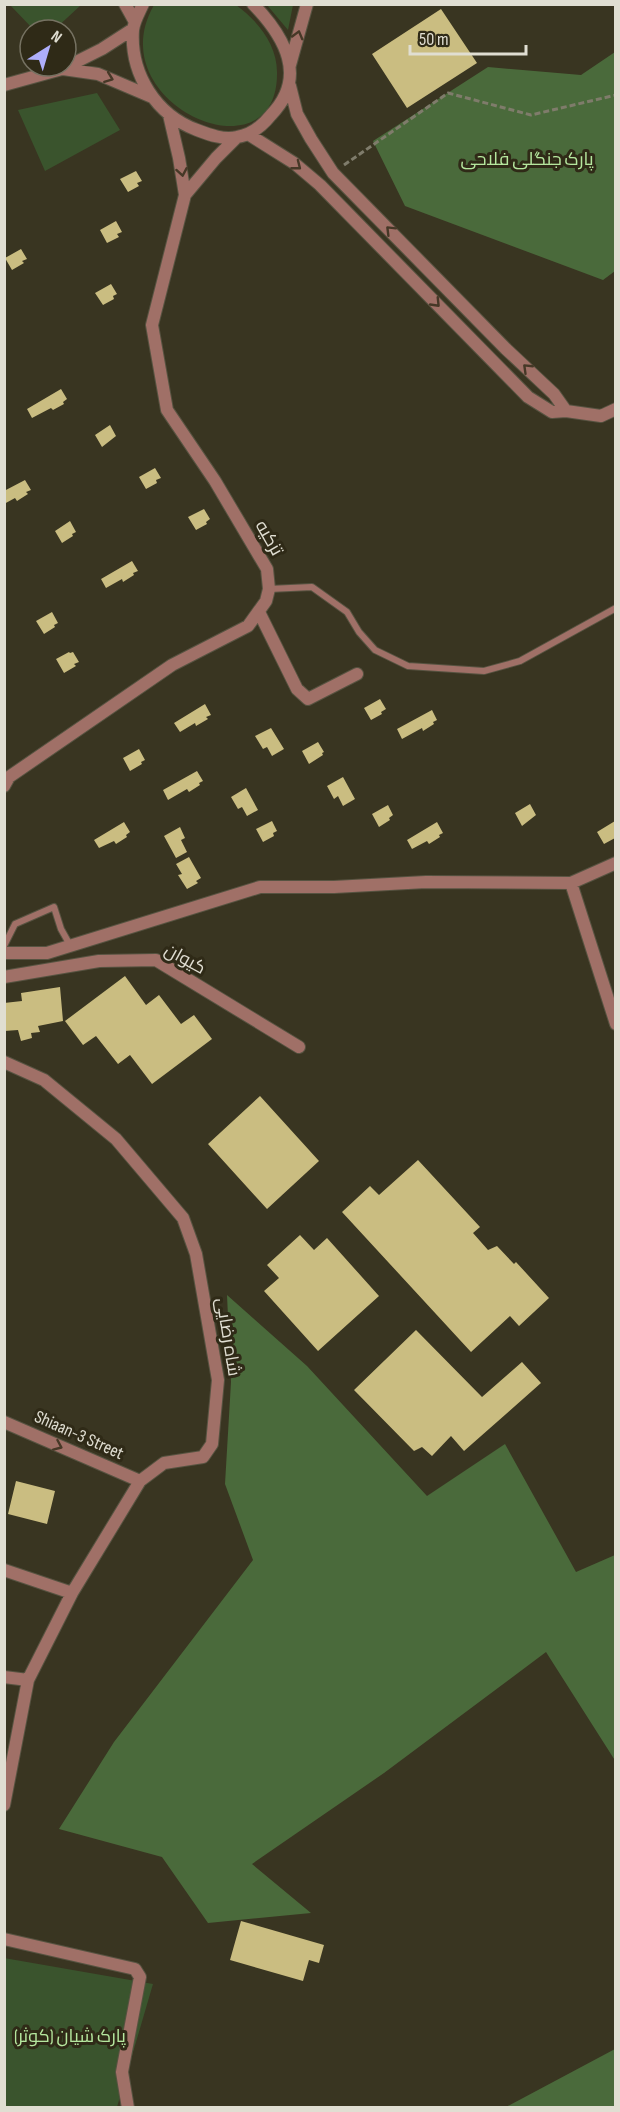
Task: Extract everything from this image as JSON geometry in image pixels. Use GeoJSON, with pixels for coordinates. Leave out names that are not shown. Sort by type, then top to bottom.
{"type":"FeatureCollection","features":[{"type":"Feature","properties":{"kind":"street"},"geometry":{"type":"LineString","coordinates":[[125,4],[134,26]]}},
{"type":"Feature","properties":{"kind":"street"},"geometry":{"type":"LineString","coordinates":[[142,4],[134,26],[137,68],[153,98],[169,115],[207,134],[223,137],[242,136],[294,163],[320,185],[528,397],[552,412],[566,411],[601,416],[615,409]]}},
{"type":"Feature","properties":{"kind":"street"},"geometry":{"type":"LineString","coordinates":[[253,4],[269,20],[282,44],[290,66]]}},
{"type":"Feature","properties":{"kind":"street"},"geometry":{"type":"LineString","coordinates":[[307,4],[290,66],[290,86],[297,114],[310,139],[333,173],[506,349],[554,394],[566,411]]}},
{"type":"Feature","properties":{"kind":"street"},"geometry":{"type":"LineString","coordinates":[[78,61],[102,49],[134,26]]}},
{"type":"Feature","properties":{"kind":"street"},"geometry":{"type":"LineString","coordinates":[[78,71],[98,74],[153,98]]}},
{"type":"Feature","properties":{"kind":"street"},"geometry":{"type":"LineString","coordinates":[[4,85],[29,78]]}},
{"type":"Feature","properties":{"kind":"street","name":"تزکیه"},"geometry":{"type":"LineString","coordinates":[[185,195],[216,158],[242,136],[265,123],[285,98],[290,86]]}},
{"type":"Feature","properties":{"kind":"street","name":"تزکیه"},"geometry":{"type":"LineString","coordinates":[[169,115],[185,195],[152,325],[167,410],[215,481],[267,569],[269,588]]}},
{"type":"Feature","properties":{"kind":"street"},"geometry":{"type":"LineString","coordinates":[[320,185],[333,173]]}},
{"type":"Feature","properties":{"kind":"street"},"geometry":{"type":"LineString","coordinates":[[4,786],[9,777],[172,665],[248,626],[266,601],[269,588]]}},
{"type":"Feature","properties":{"kind":"street"},"geometry":{"type":"LineString","coordinates":[[259,612],[297,689],[308,699],[357,674]]}},
{"type":"Feature","properties":{"kind":"street"},"geometry":{"type":"LineString","coordinates":[[4,953],[47,953],[260,887],[334,887],[426,882],[571,884],[615,863]]}},
{"type":"Feature","properties":{"kind":"street"},"geometry":{"type":"LineString","coordinates":[[571,884],[615,1024]]}},
{"type":"Feature","properties":{"kind":"street","name":"کیوان"},"geometry":{"type":"LineString","coordinates":[[4,977],[99,961],[156,960],[299,1047]]}},
{"type":"Feature","properties":{"kind":"street","name":"شاه رضایی"},"geometry":{"type":"LineString","coordinates":[[4,1062],[44,1080],[116,1139],[183,1218],[196,1254],[218,1380],[212,1444],[203,1457],[164,1463],[140,1481],[72,1593],[28,1680],[4,1805]]}},
{"type":"Feature","properties":{"kind":"street","name":"Shiaan-3 Street"},"geometry":{"type":"LineString","coordinates":[[4,1422],[140,1481]]}},
{"type":"Feature","properties":{"kind":"street"},"geometry":{"type":"LineString","coordinates":[[4,1570],[72,1593]]}},
{"type":"Feature","properties":{"kind":"street"},"geometry":{"type":"LineString","coordinates":[[4,1677],[28,1680]]}},
{"type":"Feature","properties":{"kind":"street"},"geometry":{"type":"LineString","coordinates":[[4,1939],[135,1969],[139,1972],[140,1977],[122,2072],[128,2108]]}},
{"type":"Feature","properties":{"kind":"lane"},"geometry":{"type":"LineString","coordinates":[[269,588],[312,587],[347,612],[358,632],[375,650],[408,666],[484,671],[520,661],[615,608]]}},
{"type":"Feature","properties":{"kind":"lane"},"geometry":{"type":"LineString","coordinates":[[4,946],[15,924],[54,907],[61,929],[70,946]]}},
{"type":"Feature","properties":{"kind":"path"},"geometry":{"type":"LineString","coordinates":[[333,173],[448,93],[531,115],[615,95]]}},
{"type":"Feature","properties":{"kind":"green space"},"geometry":{"type":"Polygon","coordinates":[[[10,5],[81,5],[67,18],[22,18],[10,5]]]}},
{"type":"Feature","properties":{"kind":"green space"},"geometry":{"type":"Polygon","coordinates":[[[154,5],[236,5],[244,11],[258,25],[274,52],[277,72],[270,105],[251,122],[224,126],[195,117],[168,99],[149,73],[143,41],[154,5]]]}},
{"type":"Feature","properties":{"kind":"green space"},"geometry":{"type":"Polygon","coordinates":[[[267,5],[293,5],[288,30],[267,5]]]}},
{"type":"Feature","properties":{"kind":"green space","name":"پارک جنگلی فلاحی"},"geometry":{"type":"Polygon","coordinates":[[[615,52],[615,271],[603,280],[405,206],[373,141],[488,67],[581,75],[615,52]]]}},
{"type":"Feature","properties":{"kind":"green space"},"geometry":{"type":"Polygon","coordinates":[[[97,93],[120,130],[45,171],[18,110],[97,93]]]}},
{"type":"Feature","properties":{"kind":"green space"},"geometry":{"type":"Polygon","coordinates":[[[227,1295],[307,1366],[427,1496],[505,1444],[576,1572],[615,1555],[616,1762],[546,1652],[384,1773],[252,1864],[311,1913],[208,1923],[162,1857],[59,1829],[114,1742],[253,1560],[225,1484],[231,1382],[227,1295]]]}},
{"type":"Feature","properties":{"kind":"green space","name":"پارک شیان (کوثر)"},"geometry":{"type":"Polygon","coordinates":[[[4,1958],[153,1984],[117,2107],[5,2107],[4,1958]]]}},
{"type":"Feature","properties":{"kind":"green space"},"geometry":{"type":"Polygon","coordinates":[[[615,2049],[615,2107],[506,2107],[615,2049]]]}},
{"type":"Feature","properties":{"kind":"building"},"geometry":{"type":"Polygon","coordinates":[[[441,9],[477,63],[407,108],[372,54],[441,9]]]}},
{"type":"Feature","properties":{"kind":"building"},"geometry":{"type":"Polygon","coordinates":[[[136,171],[142,181],[137,183],[139,186],[128,192],[120,179],[136,171]]]}},
{"type":"Feature","properties":{"kind":"building"},"geometry":{"type":"Polygon","coordinates":[[[116,221],[122,232],[117,234],[119,237],[107,243],[100,230],[116,221]]]}},
{"type":"Feature","properties":{"kind":"building"},"geometry":{"type":"Polygon","coordinates":[[[21,249],[27,259],[12,270],[5,258],[21,249]]]}},
{"type":"Feature","properties":{"kind":"building"},"geometry":{"type":"Polygon","coordinates":[[[111,284],[117,294],[113,296],[114,299],[103,305],[95,293],[111,284]]]}},
{"type":"Feature","properties":{"kind":"building"},"geometry":{"type":"Polygon","coordinates":[[[61,389],[67,399],[63,402],[64,404],[32,418],[27,409],[61,389]]]}},
{"type":"Feature","properties":{"kind":"building"},"geometry":{"type":"Polygon","coordinates":[[[110,425],[116,436],[102,447],[95,435],[110,425]]]}},
{"type":"Feature","properties":{"kind":"building"},"geometry":{"type":"Polygon","coordinates":[[[155,468],[161,478],[146,489],[139,477],[155,468]]]}},
{"type":"Feature","properties":{"kind":"building"},"geometry":{"type":"Polygon","coordinates":[[[25,480],[31,490],[26,492],[28,494],[17,501],[15,498],[4,504],[4,491],[25,480]]]}},
{"type":"Feature","properties":{"kind":"building"},"geometry":{"type":"Polygon","coordinates":[[[204,509],[210,519],[206,522],[207,524],[196,530],[188,517],[204,509]]]}},
{"type":"Feature","properties":{"kind":"building"},"geometry":{"type":"Polygon","coordinates":[[[70,521],[76,532],[62,543],[55,531],[70,521]]]}},
{"type":"Feature","properties":{"kind":"building"},"geometry":{"type":"Polygon","coordinates":[[[132,561],[138,571],[123,582],[122,579],[106,588],[101,579],[132,561]]]}},
{"type":"Feature","properties":{"kind":"building"},"geometry":{"type":"Polygon","coordinates":[[[52,612],[58,623],[44,634],[36,621],[52,612]]]}},
{"type":"Feature","properties":{"kind":"building"},"geometry":{"type":"Polygon","coordinates":[[[73,652],[79,662],[64,673],[56,659],[73,652]]]}},
{"type":"Feature","properties":{"kind":"building"},"geometry":{"type":"Polygon","coordinates":[[[380,699],[386,709],[371,720],[364,708],[380,699]]]}},
{"type":"Feature","properties":{"kind":"building"},"geometry":{"type":"Polygon","coordinates":[[[205,704],[211,715],[206,717],[208,719],[196,726],[195,723],[180,732],[174,723],[205,704]]]}},
{"type":"Feature","properties":{"kind":"building"},"geometry":{"type":"Polygon","coordinates":[[[432,710],[437,720],[433,722],[434,724],[402,739],[397,729],[432,710]]]}},
{"type":"Feature","properties":{"kind":"building"},"geometry":{"type":"Polygon","coordinates":[[[271,728],[284,749],[272,756],[267,747],[263,749],[255,736],[271,728]]]}},
{"type":"Feature","properties":{"kind":"building"},"geometry":{"type":"Polygon","coordinates":[[[318,742],[324,752],[323,755],[309,764],[302,751],[318,742]]]}},
{"type":"Feature","properties":{"kind":"building"},"geometry":{"type":"Polygon","coordinates":[[[139,749],[145,760],[130,771],[123,758],[139,749]]]}},
{"type":"Feature","properties":{"kind":"building"},"geometry":{"type":"Polygon","coordinates":[[[197,771],[203,781],[199,783],[200,785],[189,792],[187,789],[168,800],[163,790],[197,771]]]}},
{"type":"Feature","properties":{"kind":"building"},"geometry":{"type":"Polygon","coordinates":[[[343,777],[355,799],[343,806],[338,796],[334,799],[327,786],[343,777]]]}},
{"type":"Feature","properties":{"kind":"building"},"geometry":{"type":"Polygon","coordinates":[[[246,788],[258,810],[247,816],[242,807],[238,809],[231,797],[246,788]]]}},
{"type":"Feature","properties":{"kind":"building"},"geometry":{"type":"Polygon","coordinates":[[[530,804],[536,815],[522,826],[515,813],[530,804]]]}},
{"type":"Feature","properties":{"kind":"building"},"geometry":{"type":"Polygon","coordinates":[[[388,805],[393,815],[389,818],[390,820],[379,827],[372,814],[388,805]]]}},
{"type":"Feature","properties":{"kind":"building"},"geometry":{"type":"Polygon","coordinates":[[[272,821],[277,831],[273,833],[274,836],[263,842],[256,829],[272,821]]]}},
{"type":"Feature","properties":{"kind":"building"},"geometry":{"type":"Polygon","coordinates":[[[615,821],[615,838],[604,844],[597,832],[615,821]]]}},
{"type":"Feature","properties":{"kind":"building"},"geometry":{"type":"Polygon","coordinates":[[[124,822],[130,832],[126,835],[127,837],[116,844],[114,841],[99,848],[94,840],[124,822]]]}},
{"type":"Feature","properties":{"kind":"building"},"geometry":{"type":"Polygon","coordinates":[[[437,822],[443,833],[439,835],[440,837],[429,844],[427,841],[412,849],[407,840],[437,822]]]}},
{"type":"Feature","properties":{"kind":"building"},"geometry":{"type":"Polygon","coordinates":[[[180,827],[185,838],[181,840],[187,852],[176,858],[164,836],[180,827]]]}},
{"type":"Feature","properties":{"kind":"building"},"geometry":{"type":"Polygon","coordinates":[[[189,857],[201,878],[196,881],[198,883],[187,889],[178,875],[182,874],[176,864],[189,857]]]}},
{"type":"Feature","properties":{"kind":"building"},"geometry":{"type":"Polygon","coordinates":[[[125,976],[146,1005],[159,995],[181,1024],[194,1015],[212,1039],[152,1084],[130,1055],[118,1064],[96,1036],[83,1045],[65,1021],[125,976]]]}},
{"type":"Feature","properties":{"kind":"building"},"geometry":{"type":"Polygon","coordinates":[[[60,987],[63,1021],[38,1026],[40,1032],[31,1033],[32,1038],[21,1041],[18,1030],[4,1031],[4,1003],[22,1001],[21,993],[60,987]]]}},
{"type":"Feature","properties":{"kind":"building"},"geometry":{"type":"Polygon","coordinates":[[[260,1096],[319,1161],[267,1209],[208,1144],[260,1096]]]}},
{"type":"Feature","properties":{"kind":"building"},"geometry":{"type":"Polygon","coordinates":[[[418,1160],[480,1227],[473,1233],[488,1250],[497,1246],[514,1264],[516,1262],[549,1298],[519,1326],[510,1316],[471,1352],[342,1212],[370,1186],[379,1195],[418,1160]]]}},
{"type":"Feature","properties":{"kind":"building"},"geometry":{"type":"Polygon","coordinates":[[[300,1235],[314,1250],[327,1238],[379,1296],[318,1351],[264,1291],[279,1278],[267,1265],[300,1235]]]}},
{"type":"Feature","properties":{"kind":"building"},"geometry":{"type":"Polygon","coordinates":[[[416,1330],[482,1397],[522,1362],[541,1383],[464,1451],[451,1436],[432,1456],[422,1447],[414,1451],[354,1390],[416,1330]]]}},
{"type":"Feature","properties":{"kind":"building"},"geometry":{"type":"Polygon","coordinates":[[[16,1481],[55,1491],[47,1524],[8,1514],[16,1481]]]}},
{"type":"Feature","properties":{"kind":"building"},"geometry":{"type":"Polygon","coordinates":[[[241,1921],[324,1945],[319,1963],[309,1960],[303,1981],[230,1960],[241,1921]]]}}]}
